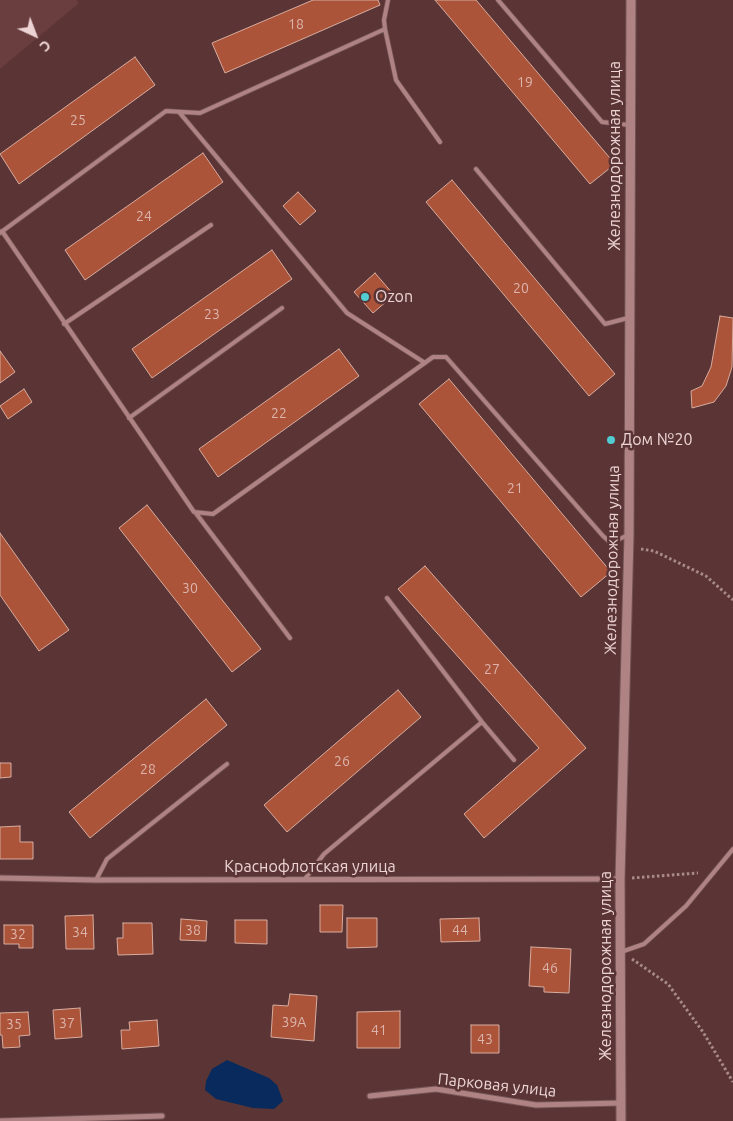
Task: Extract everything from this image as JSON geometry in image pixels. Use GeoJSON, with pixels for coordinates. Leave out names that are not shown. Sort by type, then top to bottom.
{"type":"FeatureCollection","features":[{"type":"Feature","properties":{"kind":"street","name":"Железнодорожная улица"},"geometry":{"type":"LineString","coordinates":[[622,1121],[620,879],[629,535],[629,125],[631,0]]}},
{"type":"Feature","properties":{"kind":"street","name":"Краснофлотская улица"},"geometry":{"type":"LineString","coordinates":[[0,878],[96,880],[620,879]]}},
{"type":"Feature","properties":{"kind":"street","name":"Парковая улица"},"geometry":{"type":"LineString","coordinates":[[370,1096],[436,1089],[536,1105],[621,1104]]}},
{"type":"Feature","properties":{"kind":"street"},"geometry":{"type":"LineString","coordinates":[[0,1121],[162,1116]]}},
{"type":"Feature","properties":{"kind":"lane"},"geometry":{"type":"LineString","coordinates":[[388,0],[384,29],[396,80],[440,142]]}},
{"type":"Feature","properties":{"kind":"lane"},"geometry":{"type":"LineString","coordinates":[[498,0],[602,122],[629,125]]}},
{"type":"Feature","properties":{"kind":"lane"},"geometry":{"type":"LineString","coordinates":[[290,638],[194,512],[1,232],[166,111],[200,113],[384,29]]}},
{"type":"Feature","properties":{"kind":"lane"},"geometry":{"type":"LineString","coordinates":[[179,112],[347,313],[425,363]]}},
{"type":"Feature","properties":{"kind":"lane"},"geometry":{"type":"LineString","coordinates":[[476,169],[605,324],[630,318]]}},
{"type":"Feature","properties":{"kind":"lane"},"geometry":{"type":"LineString","coordinates":[[64,324],[212,225]]}},
{"type":"Feature","properties":{"kind":"lane"},"geometry":{"type":"LineString","coordinates":[[129,418],[282,308]]}},
{"type":"Feature","properties":{"kind":"lane"},"geometry":{"type":"LineString","coordinates":[[194,512],[213,514],[433,357],[446,357],[611,544],[629,535]]}},
{"type":"Feature","properties":{"kind":"lane"},"geometry":{"type":"LineString","coordinates":[[387,598],[482,722],[514,760]]}},
{"type":"Feature","properties":{"kind":"lane"},"geometry":{"type":"LineString","coordinates":[[305,879],[324,854],[482,722]]}},
{"type":"Feature","properties":{"kind":"lane"},"geometry":{"type":"LineString","coordinates":[[96,880],[107,859],[227,764]]}},
{"type":"Feature","properties":{"kind":"lane"},"geometry":{"type":"LineString","coordinates":[[621,952],[644,944],[686,906],[712,872],[733,849]]}},
{"type":"Feature","properties":{"kind":"path"},"geometry":{"type":"LineString","coordinates":[[628,546],[654,551],[706,576],[733,600]]}},
{"type":"Feature","properties":{"kind":"path"},"geometry":{"type":"LineString","coordinates":[[620,879],[712,872]]}},
{"type":"Feature","properties":{"kind":"path"},"geometry":{"type":"LineString","coordinates":[[621,952],[668,984],[703,1032],[733,1082]]}},
{"type":"Feature","properties":{"kind":"shaded area"},"geometry":{"type":"Polygon","coordinates":[[[0,0],[77,0],[78,4],[0,69],[0,0]]]}},
{"type":"Feature","properties":{"kind":"water"},"geometry":{"type":"Polygon","coordinates":[[[227,1060],[269,1078],[277,1085],[283,1101],[274,1109],[253,1108],[216,1099],[205,1090],[206,1081],[212,1069],[227,1060]]]}},
{"type":"Feature","properties":{"kind":"building"},"geometry":{"type":"Polygon","coordinates":[[[313,0],[378,0],[380,5],[225,73],[212,43],[313,0]]]}},
{"type":"Feature","properties":{"kind":"building"},"geometry":{"type":"Polygon","coordinates":[[[435,0],[476,0],[615,164],[590,184],[435,0]]]}},
{"type":"Feature","properties":{"kind":"building"},"geometry":{"type":"Polygon","coordinates":[[[135,57],[155,85],[19,184],[0,154],[135,57]]]}},
{"type":"Feature","properties":{"kind":"building"},"geometry":{"type":"Polygon","coordinates":[[[203,153],[223,182],[85,280],[65,250],[203,153]]]}},
{"type":"Feature","properties":{"kind":"building"},"geometry":{"type":"Polygon","coordinates":[[[452,180],[615,374],[589,396],[426,202],[452,180]]]}},
{"type":"Feature","properties":{"kind":"building"},"geometry":{"type":"Polygon","coordinates":[[[298,192],[316,211],[300,225],[283,206],[298,192]]]}},
{"type":"Feature","properties":{"kind":"building"},"geometry":{"type":"Polygon","coordinates":[[[272,250],[292,279],[152,378],[132,349],[272,250]]]}},
{"type":"Feature","properties":{"kind":"building"},"geometry":{"type":"Polygon","coordinates":[[[375,273],[394,295],[373,313],[354,292],[375,273]]]}},
{"type":"Feature","properties":{"kind":"building"},"geometry":{"type":"Polygon","coordinates":[[[720,316],[733,318],[732,367],[726,386],[714,402],[692,408],[691,391],[702,386],[711,367],[720,316]]]}},
{"type":"Feature","properties":{"kind":"building"},"geometry":{"type":"Polygon","coordinates":[[[339,349],[359,376],[218,477],[199,449],[339,349]]]}},
{"type":"Feature","properties":{"kind":"building"},"geometry":{"type":"Polygon","coordinates":[[[0,351],[15,372],[0,383],[0,351]]]}},
{"type":"Feature","properties":{"kind":"building"},"geometry":{"type":"Polygon","coordinates":[[[449,379],[611,572],[581,597],[419,404],[449,379]]]}},
{"type":"Feature","properties":{"kind":"building"},"geometry":{"type":"Polygon","coordinates":[[[24,389],[32,402],[8,419],[0,406],[24,389]]]}},
{"type":"Feature","properties":{"kind":"building"},"geometry":{"type":"Polygon","coordinates":[[[147,505],[261,649],[232,672],[119,528],[147,505]]]}},
{"type":"Feature","properties":{"kind":"building"},"geometry":{"type":"Polygon","coordinates":[[[0,533],[69,630],[39,651],[0,595],[0,533]]]}},
{"type":"Feature","properties":{"kind":"building"},"geometry":{"type":"Polygon","coordinates":[[[425,566],[586,748],[484,838],[464,814],[539,748],[398,589],[425,566]]]}},
{"type":"Feature","properties":{"kind":"building"},"geometry":{"type":"Polygon","coordinates":[[[398,690],[421,717],[287,832],[264,805],[398,690]]]}},
{"type":"Feature","properties":{"kind":"building"},"geometry":{"type":"Polygon","coordinates":[[[206,699],[227,725],[90,838],[69,812],[206,699]]]}},
{"type":"Feature","properties":{"kind":"building"},"geometry":{"type":"Polygon","coordinates":[[[0,763],[11,763],[11,777],[0,778],[0,763]]]}},
{"type":"Feature","properties":{"kind":"building"},"geometry":{"type":"Polygon","coordinates":[[[20,826],[20,842],[33,842],[33,859],[0,859],[0,827],[20,826]]]}},
{"type":"Feature","properties":{"kind":"building"},"geometry":{"type":"Polygon","coordinates":[[[320,905],[343,905],[342,932],[320,932],[320,905]]]}},
{"type":"Feature","properties":{"kind":"building"},"geometry":{"type":"Polygon","coordinates":[[[93,915],[94,949],[66,949],[65,916],[93,915]]]}},
{"type":"Feature","properties":{"kind":"building"},"geometry":{"type":"Polygon","coordinates":[[[347,918],[377,918],[377,947],[347,948],[347,918]]]}},
{"type":"Feature","properties":{"kind":"building"},"geometry":{"type":"Polygon","coordinates":[[[479,918],[480,941],[441,942],[440,919],[479,918]]]}},
{"type":"Feature","properties":{"kind":"building"},"geometry":{"type":"Polygon","coordinates":[[[181,919],[207,921],[206,941],[180,940],[181,919]]]}},
{"type":"Feature","properties":{"kind":"building"},"geometry":{"type":"Polygon","coordinates":[[[235,920],[267,920],[267,944],[235,943],[235,920]]]}},
{"type":"Feature","properties":{"kind":"building"},"geometry":{"type":"Polygon","coordinates":[[[123,923],[152,923],[153,954],[118,955],[117,938],[123,938],[123,923]]]}},
{"type":"Feature","properties":{"kind":"building"},"geometry":{"type":"Polygon","coordinates":[[[4,925],[33,925],[33,948],[19,948],[19,944],[4,944],[4,925]]]}},
{"type":"Feature","properties":{"kind":"building"},"geometry":{"type":"Polygon","coordinates":[[[531,947],[571,949],[569,993],[544,992],[544,987],[529,986],[531,947]]]}},
{"type":"Feature","properties":{"kind":"building"},"geometry":{"type":"Polygon","coordinates":[[[290,994],[317,996],[314,1041],[271,1037],[273,1005],[288,1006],[290,994]]]}},
{"type":"Feature","properties":{"kind":"building"},"geometry":{"type":"Polygon","coordinates":[[[80,1008],[82,1037],[55,1039],[53,1010],[80,1008]]]}},
{"type":"Feature","properties":{"kind":"building"},"geometry":{"type":"Polygon","coordinates":[[[400,1011],[400,1048],[357,1048],[357,1012],[400,1011]]]}},
{"type":"Feature","properties":{"kind":"building"},"geometry":{"type":"Polygon","coordinates":[[[28,1012],[30,1035],[19,1036],[20,1047],[3,1048],[2,1035],[0,1035],[0,1013],[28,1012]]]}},
{"type":"Feature","properties":{"kind":"building"},"geometry":{"type":"Polygon","coordinates":[[[157,1020],[159,1046],[122,1049],[121,1030],[130,1030],[129,1022],[157,1020]]]}},
{"type":"Feature","properties":{"kind":"building"},"geometry":{"type":"Polygon","coordinates":[[[471,1025],[499,1025],[499,1053],[471,1053],[471,1025]]]}},
{"type":"Feature","properties":{"kind":"place","name":"Ozon"},"geometry":{"type":"Point","coordinates":[365,297]}},
{"type":"Feature","properties":{"kind":"place","name":"Дом №20"},"geometry":{"type":"Point","coordinates":[611,440]}}]}
